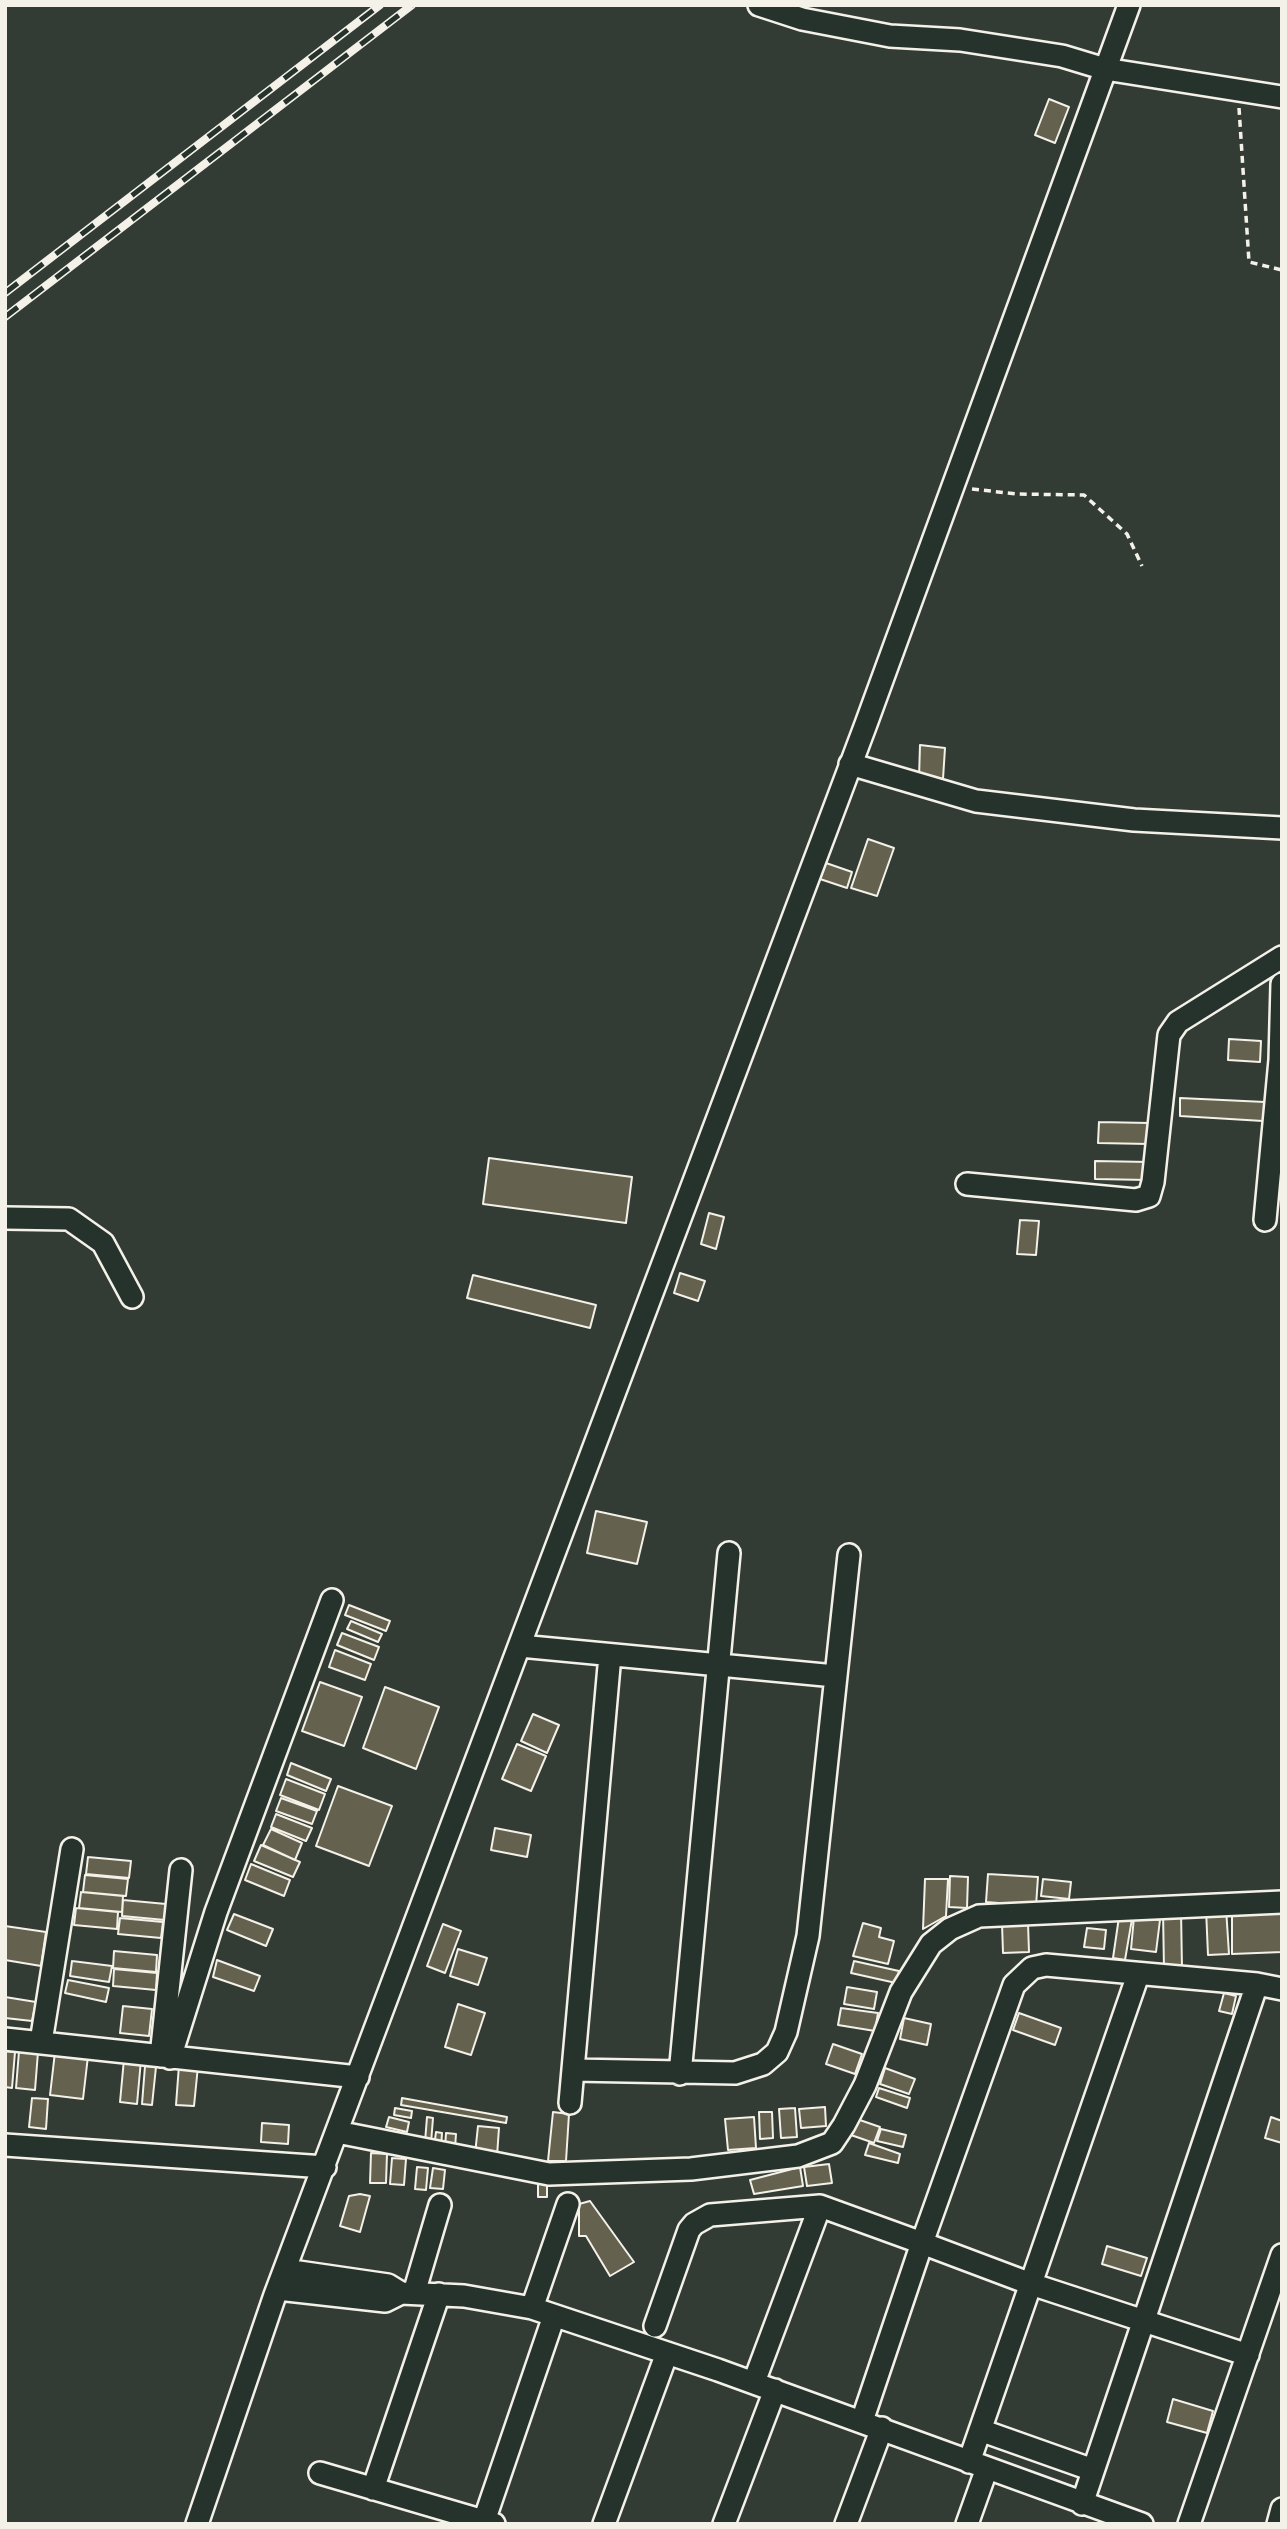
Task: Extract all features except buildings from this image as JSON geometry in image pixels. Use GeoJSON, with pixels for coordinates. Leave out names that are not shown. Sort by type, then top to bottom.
{"type":"FeatureCollection","features":[{"type":"Feature","properties":{"kind":"street"},"geometry":{"type":"LineString","coordinates":[[759,5],[802,19],[890,36],[973,42],[1062,56],[1105,69],[1282,97]]}},
{"type":"Feature","properties":{"kind":"street"},"geometry":{"type":"LineString","coordinates":[[197,2524],[281,2280],[850,764],[1129,5]]}},
{"type":"Feature","properties":{"kind":"street"},"geometry":{"type":"LineString","coordinates":[[850,764],[976,801],[1134,820],[1282,828]]}},
{"type":"Feature","properties":{"kind":"street"},"geometry":{"type":"LineString","coordinates":[[967,1184],[1136,1200],[1149,1196],[1153,1182],[1169,1035],[1178,1023],[1282,957]]}},
{"type":"Feature","properties":{"kind":"street"},"geometry":{"type":"LineString","coordinates":[[1265,1220],[1281,1060],[1282,984]]}},
{"type":"Feature","properties":{"kind":"street"},"geometry":{"type":"LineString","coordinates":[[5,1218],[69,1219],[103,1243],[132,1297]]}},
{"type":"Feature","properties":{"kind":"street"},"geometry":{"type":"LineString","coordinates":[[680,2074],[729,1553]]}},
{"type":"Feature","properties":{"kind":"street"},"geometry":{"type":"LineString","coordinates":[[573,2070],[735,2073],[763,2064],[777,2052],[786,2032],[808,1936],[849,1555]]}},
{"type":"Feature","properties":{"kind":"street"},"geometry":{"type":"LineString","coordinates":[[165,2057],[332,1600]]}},
{"type":"Feature","properties":{"kind":"street"},"geometry":{"type":"LineString","coordinates":[[520,1646],[835,1676]]}},
{"type":"Feature","properties":{"kind":"street"},"geometry":{"type":"LineString","coordinates":[[570,2103],[610,1655]]}},
{"type":"Feature","properties":{"kind":"street"},"geometry":{"type":"LineString","coordinates":[[40,2042],[72,1849]]}},
{"type":"Feature","properties":{"kind":"street"},"geometry":{"type":"LineString","coordinates":[[165,2057],[181,1870]]}},
{"type":"Feature","properties":{"kind":"street"},"geometry":{"type":"LineString","coordinates":[[337,2133],[549,2174],[691,2169],[798,2156],[832,2143],[865,2085],[901,1992],[931,1944],[950,1929],[979,1916],[1282,1902]]}},
{"type":"Feature","properties":{"kind":"street"},"geometry":{"type":"LineString","coordinates":[[846,2524],[922,2243],[1014,1985],[1022,1975],[1032,1968],[1046,1965],[1258,1984],[1282,1989]]}},
{"type":"Feature","properties":{"kind":"street"},"geometry":{"type":"LineString","coordinates":[[967,2524],[978,2465],[980,2430],[1138,1975]]}},
{"type":"Feature","properties":{"kind":"street"},"geometry":{"type":"LineString","coordinates":[[1087,2512],[1093,2470],[1258,1984]]}},
{"type":"Feature","properties":{"kind":"street"},"geometry":{"type":"LineString","coordinates":[[5,2039],[358,2077]]}},
{"type":"Feature","properties":{"kind":"street"},"geometry":{"type":"LineString","coordinates":[[5,2145],[325,2167]]}},
{"type":"Feature","properties":{"kind":"street"},"geometry":{"type":"LineString","coordinates":[[532,2308],[568,2204]]}},
{"type":"Feature","properties":{"kind":"street"},"geometry":{"type":"LineString","coordinates":[[407,2293],[440,2205]]}},
{"type":"Feature","properties":{"kind":"street"},"geometry":{"type":"LineString","coordinates":[[754,2382],[820,2206]]}},
{"type":"Feature","properties":{"kind":"street"},"geometry":{"type":"LineString","coordinates":[[655,2326],[694,2224],[710,2215],[728,2212],[820,2206],[1031,2284],[1248,2355]]}},
{"type":"Feature","properties":{"kind":"street"},"geometry":{"type":"LineString","coordinates":[[1189,2524],[1282,2255]]}},
{"type":"Feature","properties":{"kind":"street"},"geometry":{"type":"LineString","coordinates":[[281,2280],[342,2288],[388,2285],[407,2293],[439,2294],[532,2308],[754,2382],[872,2425],[978,2465],[1087,2512],[1142,2524]]}},
{"type":"Feature","properties":{"kind":"street"},"geometry":{"type":"LineString","coordinates":[[373,2489],[439,2294]]}},
{"type":"Feature","properties":{"kind":"street"},"geometry":{"type":"LineString","coordinates":[[320,2473],[489,2522],[554,2316]]}},
{"type":"Feature","properties":{"kind":"street"},"geometry":{"type":"LineString","coordinates":[[604,2524],[667,2353]]}},
{"type":"Feature","properties":{"kind":"street"},"geometry":{"type":"LineString","coordinates":[[724,2524],[775,2390]]}},
{"type":"Feature","properties":{"kind":"street"},"geometry":{"type":"LineString","coordinates":[[980,2430],[1093,2470]]}},
{"type":"Feature","properties":{"kind":"street"},"geometry":{"type":"LineString","coordinates":[[1279,2524],[1282,2509]]}},
{"type":"Feature","properties":{"kind":"path"},"geometry":{"type":"LineString","coordinates":[[1238,92],[1249,262],[1282,270]]}},
{"type":"Feature","properties":{"kind":"path"},"geometry":{"type":"LineString","coordinates":[[953,486],[1017,494],[1084,495],[1127,534],[1142,566]]}},
{"type":"Feature","properties":{"kind":"railway"},"geometry":{"type":"LineString","coordinates":[[5,293],[380,5]]}},
{"type":"Feature","properties":{"kind":"railway"},"geometry":{"type":"LineString","coordinates":[[5,317],[412,5]]}}]}
